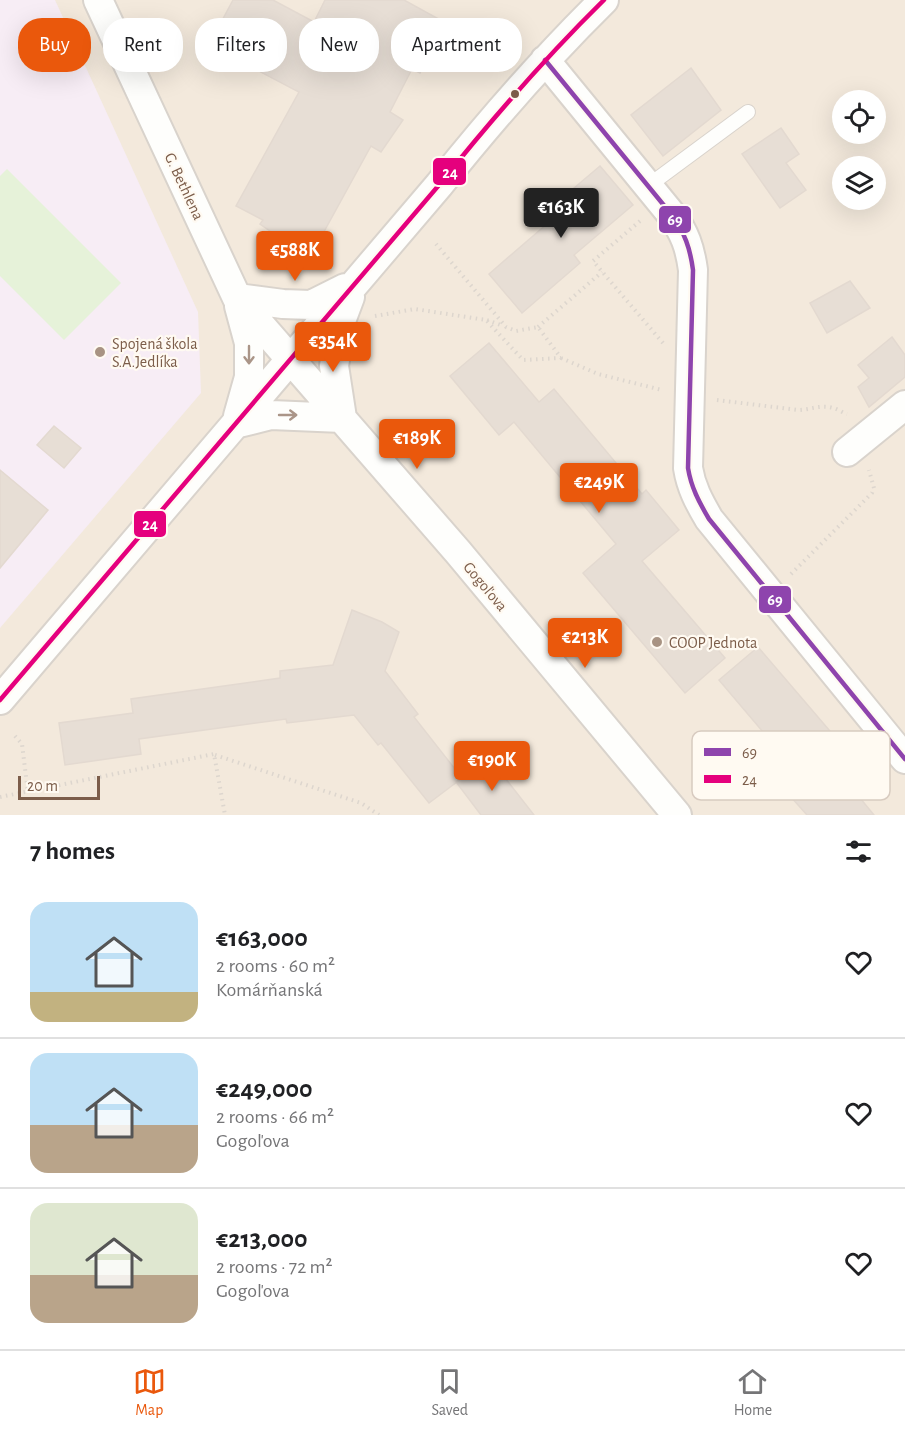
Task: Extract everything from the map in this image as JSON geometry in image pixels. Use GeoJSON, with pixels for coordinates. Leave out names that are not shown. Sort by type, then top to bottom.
{"type":"FeatureCollection","features":[{"type":"Feature","properties":{"kind":"street","name":"G. Bethlena"},"geometry":{"type":"LineString","coordinates":[[98,0],[237,298],[290,359]]}},
{"type":"Feature","properties":{"kind":"street"},"geometry":{"type":"LineString","coordinates":[[0,700],[355,283],[486,125],[544,60],[604,0]]}},
{"type":"Feature","properties":{"kind":"street"},"geometry":{"type":"LineString","coordinates":[[544,60],[684,231],[690,248],[693,270],[688,468],[693,491],[709,519],[882,731]]}},
{"type":"Feature","properties":{"kind":"street"},"geometry":{"type":"LineString","coordinates":[[235,424],[249,377],[249,343],[237,298],[311,305],[355,283]]}},
{"type":"Feature","properties":{"kind":"street"},"geometry":{"type":"LineString","coordinates":[[235,424],[271,415],[342,418],[334,366],[341,321],[355,283]]}},
{"type":"Feature","properties":{"kind":"street","name":"Gogoľova"},"geometry":{"type":"LineString","coordinates":[[290,359],[458,552],[677,815]]}},
{"type":"Feature","properties":{"kind":"street"},"geometry":{"type":"LineString","coordinates":[[858,459],[876,429],[905,405]]}},
{"type":"Feature","properties":{"kind":"street"},"geometry":{"type":"LineString","coordinates":[[890,741],[905,759]]}},
{"type":"Feature","properties":{"kind":"lane"},"geometry":{"type":"LineString","coordinates":[[655,194],[748,112]]}},
{"type":"Feature","properties":{"kind":"path"},"geometry":{"type":"LineString","coordinates":[[655,194],[593,261],[690,386]]}},
{"type":"Feature","properties":{"kind":"path"},"geometry":{"type":"LineString","coordinates":[[436,244],[506,327]]}},
{"type":"Feature","properties":{"kind":"path"},"geometry":{"type":"LineString","coordinates":[[375,316],[415,309],[486,320],[516,331],[528,331],[538,327],[602,272]]}},
{"type":"Feature","properties":{"kind":"path"},"geometry":{"type":"LineString","coordinates":[[486,320],[523,360],[561,357]]}},
{"type":"Feature","properties":{"kind":"path"},"geometry":{"type":"LineString","coordinates":[[538,327],[561,357],[598,374],[690,386],[798,410],[810,410],[819,406],[834,408],[846,414],[865,414],[876,429]]}},
{"type":"Feature","properties":{"kind":"path"},"geometry":{"type":"LineString","coordinates":[[770,594],[872,493],[874,488],[858,459]]}},
{"type":"Feature","properties":{"kind":"path"},"geometry":{"type":"LineString","coordinates":[[15,736],[22,744],[28,793]]}},
{"type":"Feature","properties":{"kind":"path"},"geometry":{"type":"LineString","coordinates":[[214,754],[225,815]]}},
{"type":"Feature","properties":{"kind":"path"},"geometry":{"type":"LineString","coordinates":[[0,797],[214,754],[361,803],[379,815]]}},
{"type":"Feature","properties":{"kind":"shaded area"},"geometry":{"type":"Polygon","coordinates":[[[0,0],[905,0],[905,815],[0,815],[0,0]]]}},
{"type":"Feature","properties":{"kind":"shaded area","name":"Spojená škola S.A.Jedlíka"},"geometry":{"type":"Polygon","coordinates":[[[0,0],[55,0],[63,18],[18,18],[18,72],[88,72],[198,312],[201,393],[0,628],[0,0]]]}},
{"type":"Feature","properties":{"kind":"green space"},"geometry":{"type":"Polygon","coordinates":[[[7,169],[121,283],[64,340],[0,276],[0,176],[7,169]]]}},
{"type":"Feature","properties":{"kind":"building"},"geometry":{"type":"Polygon","coordinates":[[[233,0],[273,0],[307,18],[299,18],[299,72],[379,72],[379,18],[316,18],[325,0],[404,0],[437,18],[391,18],[391,72],[410,72],[390,112],[403,120],[381,152],[371,146],[315,248],[301,242],[296,249],[260,224],[263,220],[236,206],[299,92],[261,72],[287,72],[287,18],[223,18],[233,0]]]}},
{"type":"Feature","properties":{"kind":"building"},"geometry":{"type":"Polygon","coordinates":[[[691,68],[721,110],[663,156],[631,115],[691,68]]]}},
{"type":"Feature","properties":{"kind":"building"},"geometry":{"type":"Polygon","coordinates":[[[781,128],[799,154],[786,163],[806,190],[780,208],[742,154],[781,128]]]}},
{"type":"Feature","properties":{"kind":"building"},"geometry":{"type":"Polygon","coordinates":[[[600,166],[633,205],[574,255],[580,263],[522,313],[489,274],[548,223],[541,216],[600,166]]]}},
{"type":"Feature","properties":{"kind":"building"},"geometry":{"type":"Polygon","coordinates":[[[850,281],[870,308],[827,333],[810,303],[850,281]]]}},
{"type":"Feature","properties":{"kind":"building"},"geometry":{"type":"Polygon","coordinates":[[[892,337],[905,355],[905,377],[869,407],[858,387],[869,378],[858,365],[892,337]]]}},
{"type":"Feature","properties":{"kind":"building"},"geometry":{"type":"Polygon","coordinates":[[[489,343],[539,402],[554,389],[642,494],[646,490],[679,530],[642,561],[725,658],[685,693],[583,573],[616,544],[514,422],[499,435],[450,376],[489,343]]]}},
{"type":"Feature","properties":{"kind":"building"},"geometry":{"type":"Polygon","coordinates":[[[54,426],[81,448],[64,468],[37,445],[54,426]]]}},
{"type":"Feature","properties":{"kind":"building"},"geometry":{"type":"Polygon","coordinates":[[[0,470],[48,510],[0,568],[0,470]]]}},
{"type":"Feature","properties":{"kind":"building"},"geometry":{"type":"Polygon","coordinates":[[[352,610],[382,622],[399,632],[385,671],[418,714],[414,717],[462,778],[429,803],[381,743],[378,745],[354,715],[287,723],[286,719],[139,739],[141,754],[65,765],[59,723],[133,713],[131,699],[280,678],[280,671],[333,665],[352,610]]]}},
{"type":"Feature","properties":{"kind":"building"},"geometry":{"type":"Polygon","coordinates":[[[758,647],[830,731],[762,731],[719,680],[758,647]]]}},
{"type":"Feature","properties":{"kind":"building"},"geometry":{"type":"Polygon","coordinates":[[[489,757],[534,815],[481,815],[456,782],[489,757]]]}},
{"type":"Feature","properties":{"kind":"building"},"geometry":{"type":"Polygon","coordinates":[[[794,800],[862,800],[874,815],[807,815],[794,800]]]}},
{"type":"Feature","properties":{"kind":"transit line","name":"24"},"geometry":{"type":"LineString","coordinates":[[0,700],[499,113],[604,0]]}},
{"type":"Feature","properties":{"kind":"transit line","name":"69"},"geometry":{"type":"LineString","coordinates":[[545,60],[671,214],[686,241],[693,270],[688,468],[699,500],[709,519],[882,731]]}},
{"type":"Feature","properties":{"kind":"transit line","name":"69"},"geometry":{"type":"LineString","coordinates":[[890,741],[905,759]]}},
{"type":"Feature","properties":{"kind":"place","name":"Spojená škola S.A.Jedlíka"},"geometry":{"type":"Point","coordinates":[100,352]}},
{"type":"Feature","properties":{"kind":"place","name":"COOP Jednota"},"geometry":{"type":"Point","coordinates":[657,642]}}]}
